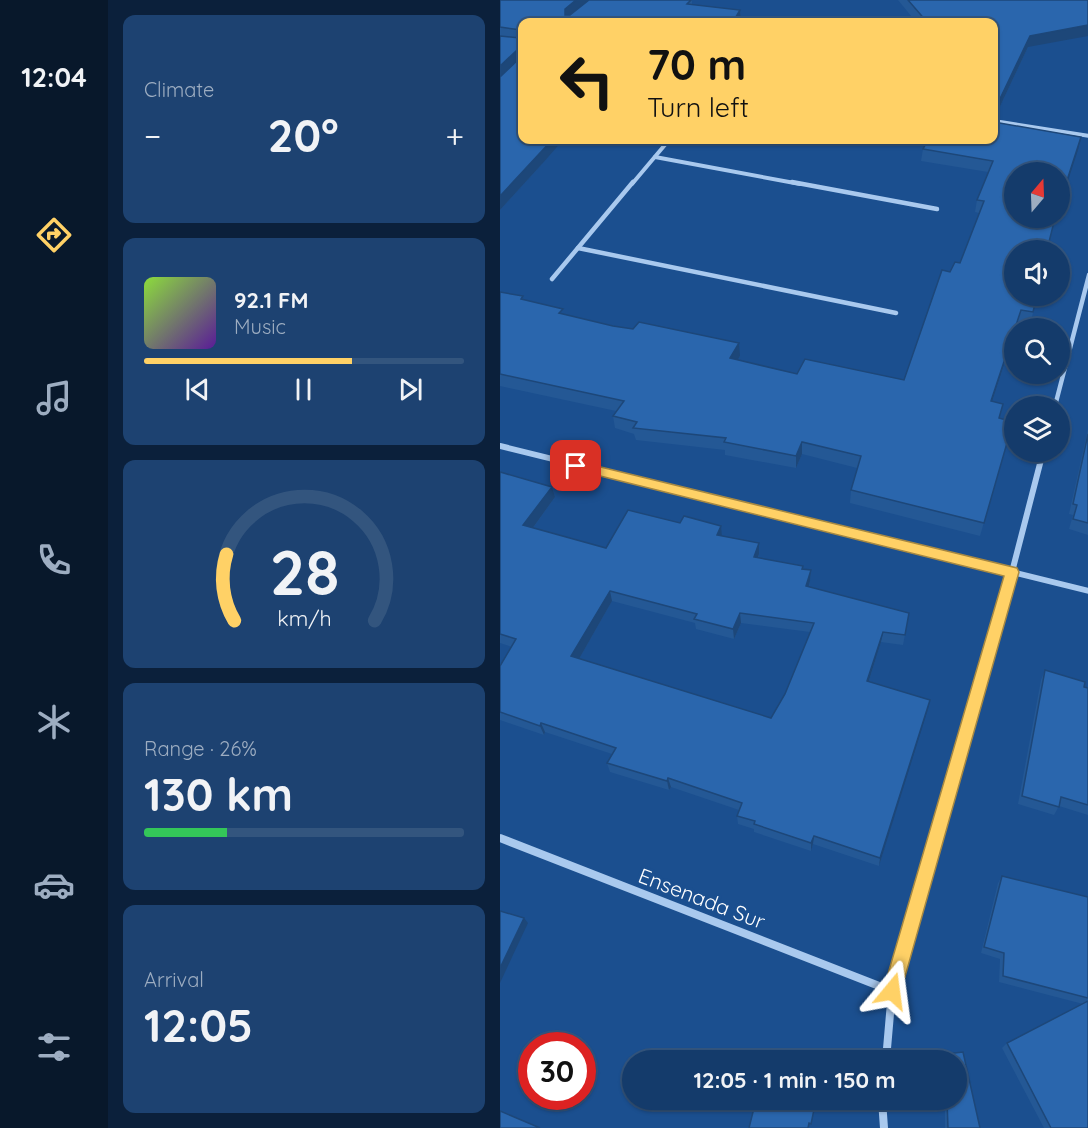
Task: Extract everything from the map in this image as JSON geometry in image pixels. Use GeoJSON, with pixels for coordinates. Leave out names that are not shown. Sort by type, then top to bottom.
{"type":"FeatureCollection","features":[{"type":"Feature","properties":{"kind":"street"},"geometry":{"type":"LineString","coordinates":[[998,122],[1088,136]]}},
{"type":"Feature","properties":{"kind":"street"},"geometry":{"type":"LineString","coordinates":[[552,279],[666,144]]}},
{"type":"Feature","properties":{"kind":"street"},"geometry":{"type":"LineString","coordinates":[[655,157],[937,209]]}},
{"type":"Feature","properties":{"kind":"street"},"geometry":{"type":"LineString","coordinates":[[578,248],[896,314]]}},
{"type":"Feature","properties":{"kind":"street"},"geometry":{"type":"LineString","coordinates":[[1058,396],[1088,275]]}},
{"type":"Feature","properties":{"kind":"street"},"geometry":{"type":"LineString","coordinates":[[500,446],[1088,591]]}},
{"type":"Feature","properties":{"kind":"street"},"geometry":{"type":"LineString","coordinates":[[887,1050],[892,991],[1012,572],[1040,462]]}},
{"type":"Feature","properties":{"kind":"street","name":"Ensenada Sur"},"geometry":{"type":"LineString","coordinates":[[500,838],[892,991]]}},
{"type":"Feature","properties":{"kind":"street"},"geometry":{"type":"LineString","coordinates":[[883,1110],[884,1128]]}},
{"type":"Feature","properties":{"kind":"building"},"geometry":{"type":"Polygon","coordinates":[[[500,0],[576,0],[565,9],[565,15],[570,15],[589,0],[691,0],[687,4],[740,10],[735,18],[518,18],[518,30],[500,27],[500,0]]]}},
{"type":"Feature","properties":{"kind":"building"},"geometry":{"type":"Polygon","coordinates":[[[908,0],[1088,0],[1088,25],[1030,36],[998,103],[998,18],[924,18],[908,0]]]}},
{"type":"Feature","properties":{"kind":"building"},"geometry":{"type":"Polygon","coordinates":[[[500,36],[518,38],[518,50],[500,66],[500,36]]]}},
{"type":"Feature","properties":{"kind":"building"},"geometry":{"type":"Polygon","coordinates":[[[518,60],[518,144],[548,144],[500,196],[500,77],[518,60]]]}},
{"type":"Feature","properties":{"kind":"building"},"geometry":{"type":"Polygon","coordinates":[[[998,123],[1081,137],[1070,171],[1070,162],[1004,162],[1004,228],[1052,228],[1050,240],[1004,240],[1004,306],[1034,306],[1033,312],[1021,310],[1018,318],[1004,318],[1004,362],[991,401],[1003,404],[999,418],[1004,419],[1004,453],[984,523],[851,490],[861,456],[802,442],[796,456],[724,442],[726,438],[633,428],[637,422],[613,416],[624,401],[500,374],[500,292],[523,296],[521,299],[563,309],[559,313],[613,326],[633,329],[639,322],[739,343],[730,358],[797,374],[805,359],[904,380],[942,270],[950,272],[955,262],[960,263],[984,201],[977,200],[993,161],[923,149],[926,144],[998,144],[998,123]]]}},
{"type":"Feature","properties":{"kind":"building"},"geometry":{"type":"Polygon","coordinates":[[[1088,434],[1088,523],[1073,519],[1077,505],[1073,504],[1088,434]]]}},
{"type":"Feature","properties":{"kind":"building"},"geometry":{"type":"Polygon","coordinates":[[[500,472],[552,487],[523,525],[606,548],[628,510],[680,523],[684,516],[721,526],[717,535],[759,543],[754,557],[803,566],[802,569],[811,570],[806,586],[909,613],[905,635],[883,632],[867,681],[930,700],[880,858],[814,836],[811,843],[754,824],[755,821],[737,816],[742,803],[668,778],[667,781],[607,763],[616,748],[500,712],[500,666],[516,639],[500,634],[500,472]],[[610,591],[571,656],[771,718],[785,694],[814,623],[740,613],[733,629],[694,619],[697,614],[610,591]]]}},
{"type":"Feature","properties":{"kind":"building"},"geometry":{"type":"Polygon","coordinates":[[[1045,670],[1085,682],[1084,687],[1088,688],[1088,805],[1061,797],[1059,807],[1022,796],[1045,670]]]}},
{"type":"Feature","properties":{"kind":"building"},"geometry":{"type":"Polygon","coordinates":[[[1002,876],[1088,897],[1088,998],[1003,976],[1004,953],[984,947],[1002,876]]]}},
{"type":"Feature","properties":{"kind":"building"},"geometry":{"type":"Polygon","coordinates":[[[500,911],[524,918],[500,968],[500,911]]]}},
{"type":"Feature","properties":{"kind":"building"},"geometry":{"type":"Polygon","coordinates":[[[1088,1001],[1088,1128],[1051,1128],[1007,1043],[1088,1001]]]}},
{"type":"Feature","properties":{"kind":"building"},"geometry":{"type":"Polygon","coordinates":[[[967,1070],[980,1128],[948,1128],[947,1110],[967,1110],[967,1070]]]}},
{"type":"Feature","properties":{"kind":"building"},"geometry":{"type":"Polygon","coordinates":[[[754,1110],[814,1110],[808,1128],[749,1128],[754,1110]]]}},
{"type":"Feature","properties":{"kind":"building"},"geometry":{"type":"Polygon","coordinates":[[[500,1111],[540,1128],[500,1128],[500,1111]]]}},
{"type":"Feature","properties":{"kind":"route"},"geometry":{"type":"LineString","coordinates":[[576,466],[1012,572],[892,991]]}}]}
